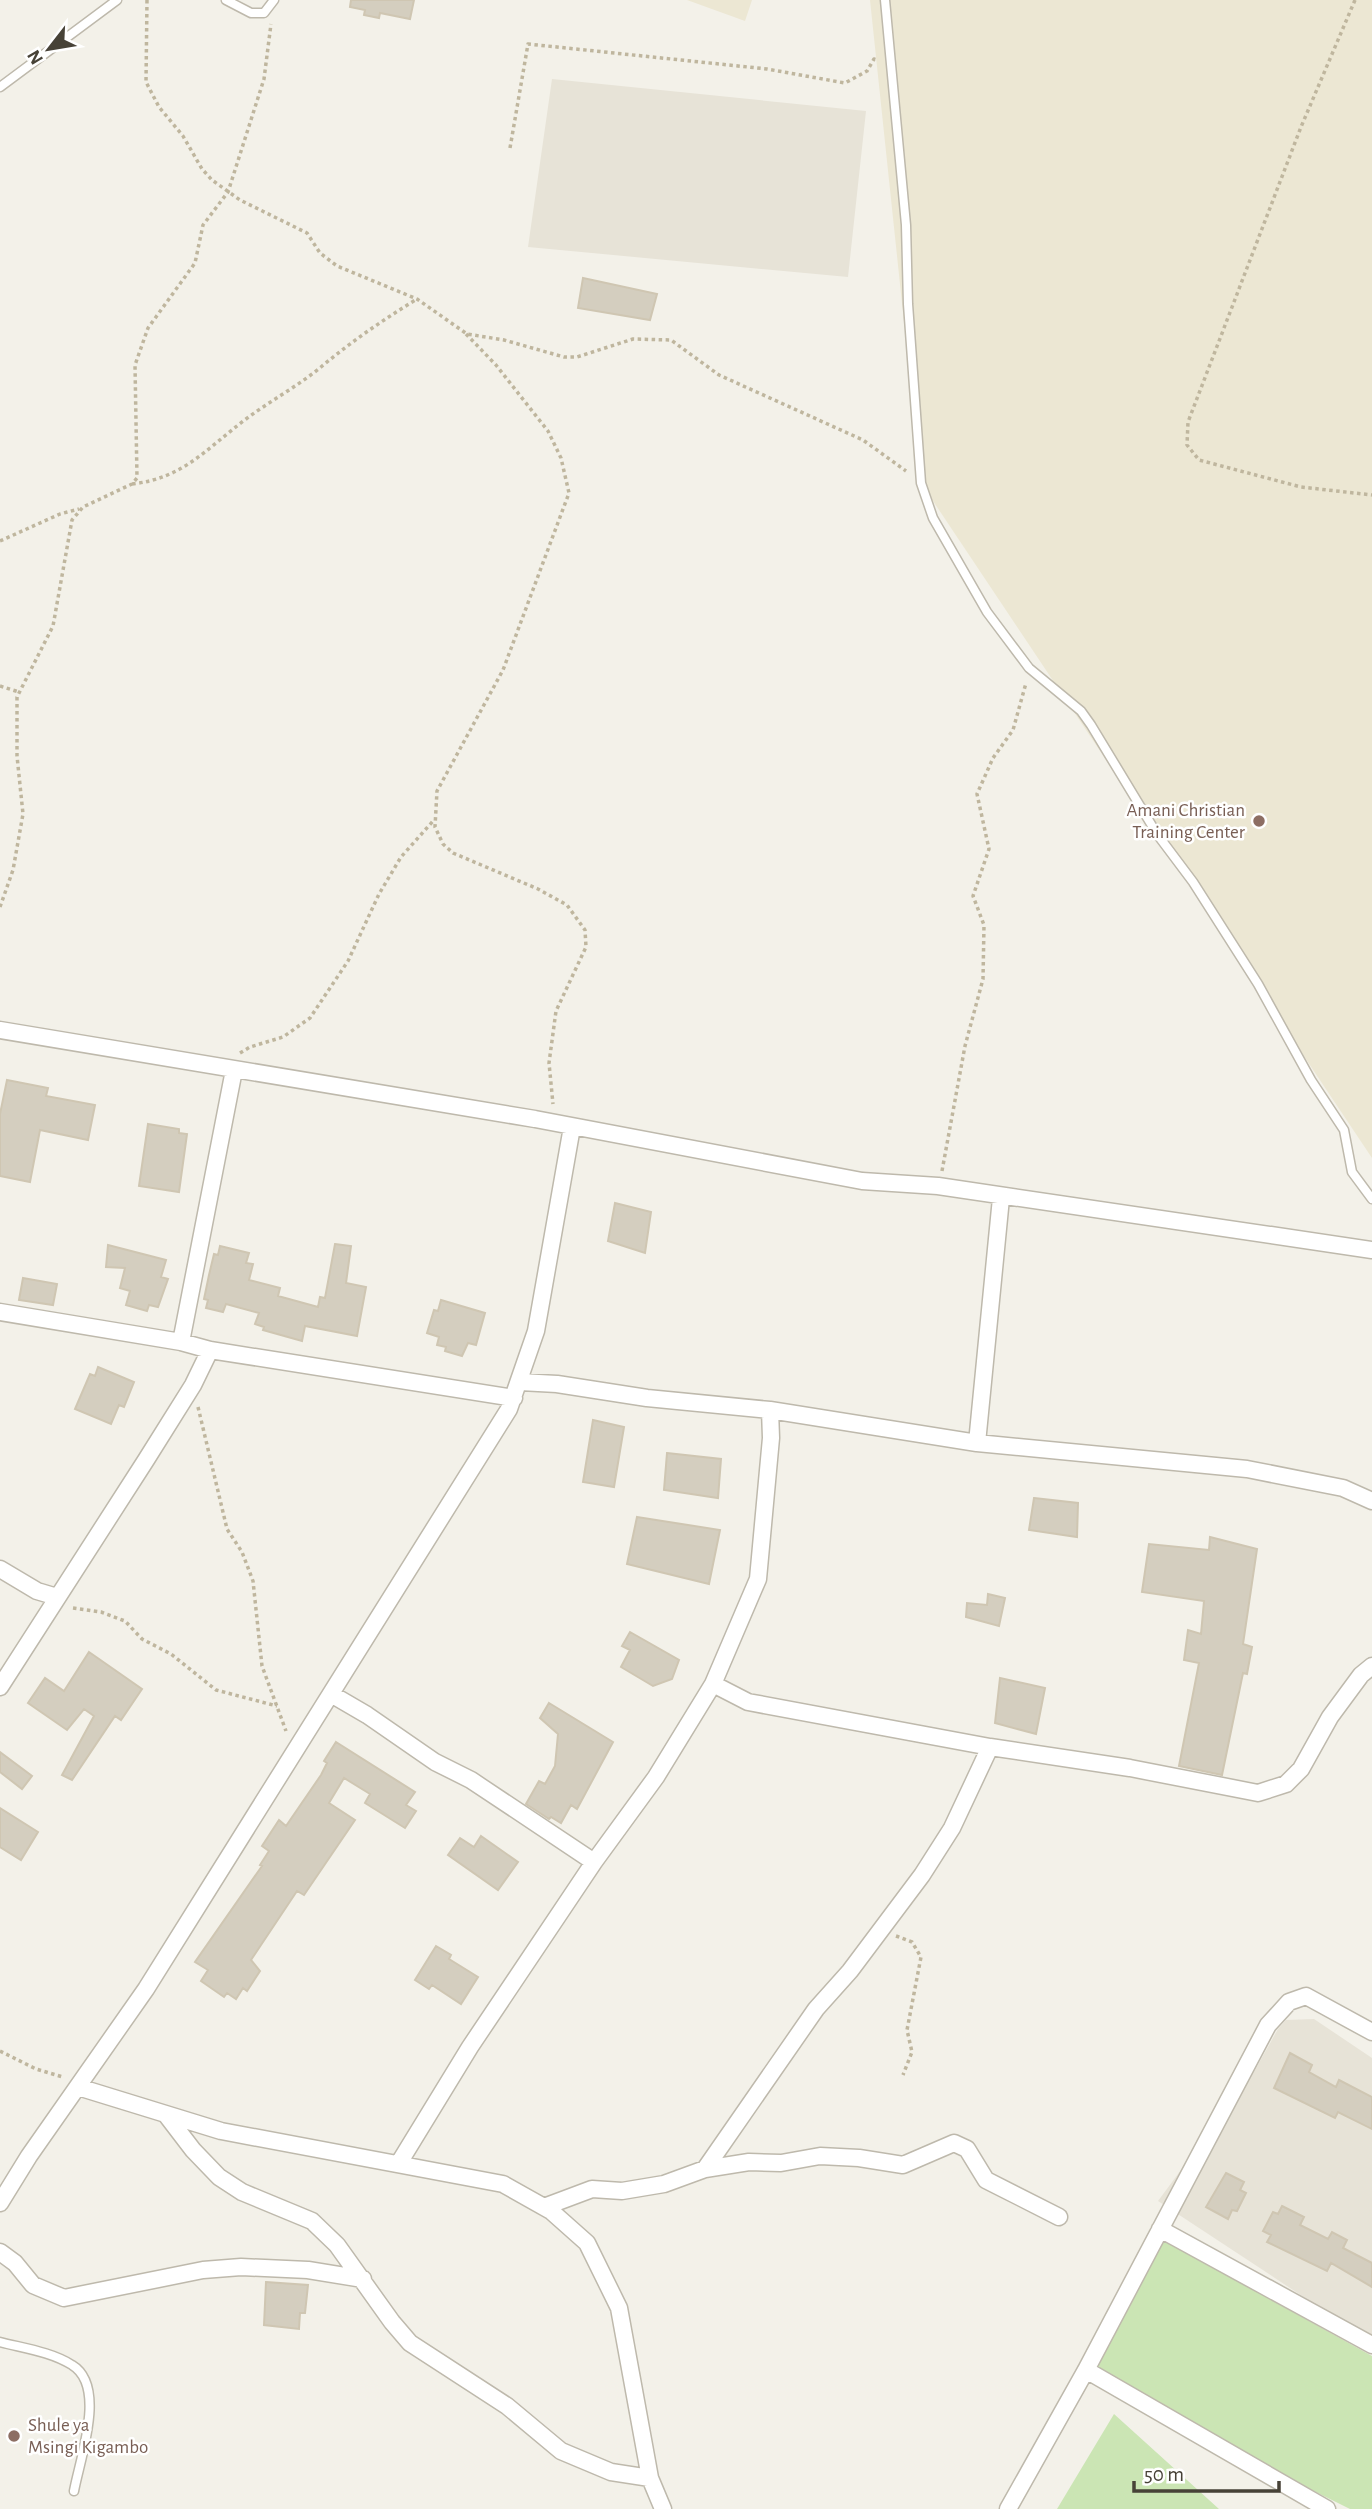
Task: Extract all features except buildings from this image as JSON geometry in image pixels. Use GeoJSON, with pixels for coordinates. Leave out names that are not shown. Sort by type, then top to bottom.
{"type":"FeatureCollection","features":[{"type":"Feature","properties":{"kind":"street"},"geometry":{"type":"LineString","coordinates":[[0,1030],[555,1124],[862,1181],[938,1186],[1001,1198],[1372,1250]]}},
{"type":"Feature","properties":{"kind":"street"},"geometry":{"type":"LineString","coordinates":[[181,1342],[232,1070]]}},
{"type":"Feature","properties":{"kind":"street"},"geometry":{"type":"LineString","coordinates":[[0,2203],[146,1989],[295,1756],[432,1536],[517,1390],[536,1331],[572,1127]]}},
{"type":"Feature","properties":{"kind":"street"},"geometry":{"type":"LineString","coordinates":[[977,1443],[1001,1198]]}},
{"type":"Feature","properties":{"kind":"street"},"geometry":{"type":"LineString","coordinates":[[0,1312],[181,1342],[210,1350],[517,1390],[556,1384],[648,1398],[770,1410],[977,1443],[1247,1469],[1343,1488],[1372,1501]]}},
{"type":"Feature","properties":{"kind":"street"},"geometry":{"type":"LineString","coordinates":[[0,1687],[193,1385],[210,1350]]}},
{"type":"Feature","properties":{"kind":"street"},"geometry":{"type":"LineString","coordinates":[[399,2163],[470,2047],[594,1863],[656,1777],[713,1684],[758,1579],[771,1438],[770,1410]]}},
{"type":"Feature","properties":{"kind":"street"},"geometry":{"type":"LineString","coordinates":[[0,1569],[55,1600]]}},
{"type":"Feature","properties":{"kind":"street"},"geometry":{"type":"LineString","coordinates":[[713,1684],[748,1702],[767,1707],[1130,1769],[1241,1791],[1273,1790],[1301,1769],[1360,1675],[1372,1666]]}},
{"type":"Feature","properties":{"kind":"street"},"geometry":{"type":"LineString","coordinates":[[331,1695],[367,1715],[435,1762],[471,1780],[594,1863]]}},
{"type":"Feature","properties":{"kind":"street"},"geometry":{"type":"LineString","coordinates":[[705,2169],[816,2009],[850,1972],[952,1828],[990,1747]]}},
{"type":"Feature","properties":{"kind":"street"},"geometry":{"type":"LineString","coordinates":[[1008,2509],[1086,2370],[1268,2025],[1289,2003],[1306,1996],[1372,2032]]}},
{"type":"Feature","properties":{"kind":"street"},"geometry":{"type":"LineString","coordinates":[[80,2084],[167,2116],[220,2131],[503,2184],[544,2207],[587,2243],[619,2308],[650,2478],[663,2509]]}},
{"type":"Feature","properties":{"kind":"street"},"geometry":{"type":"LineString","coordinates":[[167,2116],[193,2150],[219,2177],[242,2192],[312,2221],[337,2245],[410,2343],[508,2406],[561,2451],[611,2472],[650,2478]]}},
{"type":"Feature","properties":{"kind":"street"},"geometry":{"type":"LineString","coordinates":[[544,2207],[592,2189],[622,2191],[664,2184],[705,2169],[820,2156],[859,2158],[903,2165],[954,2143],[967,2149],[986,2180],[1059,2217]]}},
{"type":"Feature","properties":{"kind":"street"},"geometry":{"type":"LineString","coordinates":[[1160,2230],[1372,2345]]}},
{"type":"Feature","properties":{"kind":"street"},"geometry":{"type":"LineString","coordinates":[[0,2252],[15,2263],[33,2285],[64,2298],[203,2270],[241,2267],[308,2270],[363,2279]]}},
{"type":"Feature","properties":{"kind":"street"},"geometry":{"type":"LineString","coordinates":[[1086,2370],[1327,2509]]}},
{"type":"Feature","properties":{"kind":"lane"},"geometry":{"type":"LineString","coordinates":[[0,87],[117,0]]}},
{"type":"Feature","properties":{"kind":"lane"},"geometry":{"type":"LineString","coordinates":[[226,0],[251,13],[264,13],[273,3]]}},
{"type":"Feature","properties":{"kind":"lane"},"geometry":{"type":"LineString","coordinates":[[886,0],[906,225],[908,304],[921,483],[933,518],[988,611],[1029,668],[1081,711],[1157,834],[1193,882],[1258,984],[1311,1080],[1344,1130],[1352,1172],[1372,1199]]}},
{"type":"Feature","properties":{"kind":"lane"},"geometry":{"type":"LineString","coordinates":[[0,2342],[74,2365],[88,2382],[90,2410],[74,2491]]}},
{"type":"Feature","properties":{"kind":"path"},"geometry":{"type":"LineString","coordinates":[[147,0],[146,82],[159,107],[183,136],[202,169],[228,192],[307,233],[320,253],[337,266],[417,299],[462,330],[496,365],[548,431],[561,458],[569,493],[503,670],[437,791],[435,818],[435,827],[443,844],[453,853],[538,889],[567,905],[585,930],[586,947],[556,1011],[549,1063],[555,1124]]}},
{"type":"Feature","properties":{"kind":"path"},"geometry":{"type":"LineString","coordinates":[[1355,0],[1239,285],[1188,422],[1186,445],[1199,460],[1250,474],[1301,487],[1372,495]]}},
{"type":"Feature","properties":{"kind":"path"},"geometry":{"type":"LineString","coordinates":[[132,484],[137,478],[138,456],[135,365],[148,328],[195,262],[203,225],[228,192],[264,79],[273,3]]}},
{"type":"Feature","properties":{"kind":"path"},"geometry":{"type":"LineString","coordinates":[[510,148],[528,44],[768,69],[845,83],[867,71],[874,59],[891,63]]}},
{"type":"Feature","properties":{"kind":"path"},"geometry":{"type":"LineString","coordinates":[[0,541],[60,514],[81,509],[132,484],[151,482],[193,463],[245,420],[320,367],[368,328],[417,299]]}},
{"type":"Feature","properties":{"kind":"path"},"geometry":{"type":"LineString","coordinates":[[462,330],[564,357],[577,357],[633,339],[671,340],[719,375],[863,440],[921,483]]}},
{"type":"Feature","properties":{"kind":"path"},"geometry":{"type":"LineString","coordinates":[[0,907],[13,870],[23,814],[15,718],[19,692],[53,626],[72,520],[81,509]]}},
{"type":"Feature","properties":{"kind":"path"},"geometry":{"type":"LineString","coordinates":[[938,1186],[949,1141],[965,1046],[983,979],[984,925],[973,896],[989,849],[977,794],[993,758],[1013,730],[1029,668]]}},
{"type":"Feature","properties":{"kind":"path"},"geometry":{"type":"LineString","coordinates":[[0,686],[19,692]]}},
{"type":"Feature","properties":{"kind":"path"},"geometry":{"type":"LineString","coordinates":[[232,1070],[245,1049],[283,1037],[310,1018],[348,961],[379,894],[396,866],[435,818]]}},
{"type":"Feature","properties":{"kind":"path"},"geometry":{"type":"LineString","coordinates":[[193,1385],[227,1529],[242,1552],[253,1581],[262,1666],[295,1756]]}},
{"type":"Feature","properties":{"kind":"path"},"geometry":{"type":"LineString","coordinates":[[55,1600],[113,1615],[125,1621],[142,1639],[171,1654],[216,1689],[277,1706]]}},
{"type":"Feature","properties":{"kind":"path"},"geometry":{"type":"LineString","coordinates":[[882,1928],[912,1942],[920,1957],[907,2030],[912,2052],[903,2075]]}},
{"type":"Feature","properties":{"kind":"path"},"geometry":{"type":"LineString","coordinates":[[0,2051],[36,2069],[80,2084]]}},
{"type":"Feature","properties":{"kind":"shaded area"},"geometry":{"type":"Polygon","coordinates":[[[687,0],[752,0],[745,21],[687,0]]]}},
{"type":"Feature","properties":{"kind":"shaded area","name":"Amani Christian Training Center"},"geometry":{"type":"Polygon","coordinates":[[[870,0],[1372,0],[1372,1158],[921,483],[870,0]]]}},
{"type":"Feature","properties":{"kind":"shaded area"},"geometry":{"type":"Polygon","coordinates":[[[552,79],[866,111],[848,277],[528,247],[552,79]]]}},
{"type":"Feature","properties":{"kind":"shaded area"},"geometry":{"type":"Polygon","coordinates":[[[1314,2019],[1372,2058],[1372,2342],[1158,2201],[1255,2070],[1278,2029],[1286,2020],[1314,2019]]]}},
{"type":"Feature","properties":{"kind":"green space"},"geometry":{"type":"Polygon","coordinates":[[[1151,2233],[1372,2356],[1372,2509],[1350,2509],[1075,2372],[1151,2233]]]}},
{"type":"Feature","properties":{"kind":"green space"},"geometry":{"type":"Polygon","coordinates":[[[1114,2414],[1219,2509],[1057,2509],[1114,2414]]]}},
{"type":"Feature","properties":{"kind":"place","name":"Amani Christian Training Center"},"geometry":{"type":"Point","coordinates":[1259,821]}},
{"type":"Feature","properties":{"kind":"place","name":"Shule ya Msingi Kigambo"},"geometry":{"type":"Point","coordinates":[14,2436]}}]}
